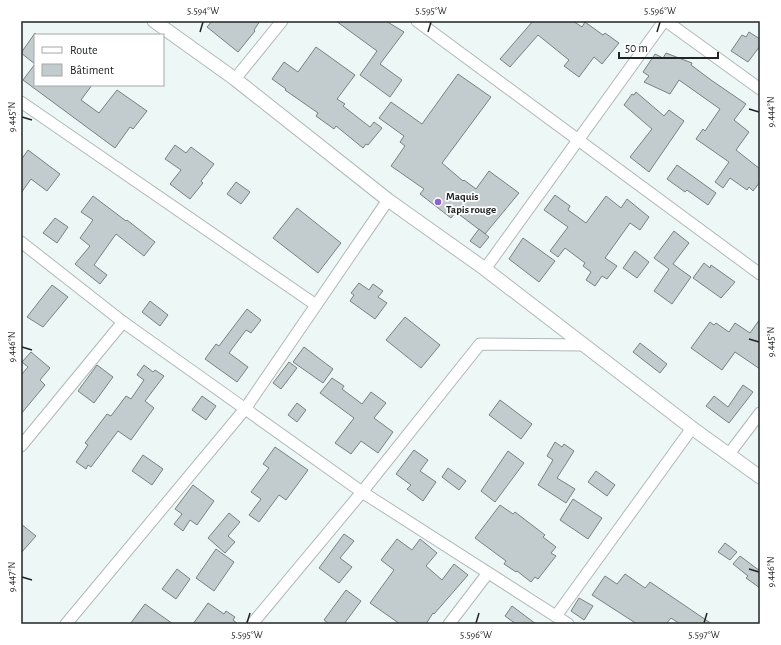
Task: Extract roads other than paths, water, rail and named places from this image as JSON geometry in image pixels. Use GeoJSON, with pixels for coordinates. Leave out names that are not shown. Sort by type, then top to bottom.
{"type":"FeatureCollection","features":[{"type":"Feature","properties":{"kind":"street"},"geometry":{"type":"LineString","coordinates":[[154,21],[235,79],[388,200],[485,270],[692,428],[760,477]]}},
{"type":"Feature","properties":{"kind":"street"},"geometry":{"type":"LineString","coordinates":[[235,79],[282,21]]}},
{"type":"Feature","properties":{"kind":"street"},"geometry":{"type":"LineString","coordinates":[[417,21],[760,274]]}},
{"type":"Feature","properties":{"kind":"street"},"geometry":{"type":"LineString","coordinates":[[485,270],[578,139],[665,21],[760,89]]}},
{"type":"Feature","properties":{"kind":"street"},"geometry":{"type":"LineString","coordinates":[[21,102],[316,305]]}},
{"type":"Feature","properties":{"kind":"street"},"geometry":{"type":"LineString","coordinates":[[66,624],[245,409],[388,200]]}},
{"type":"Feature","properties":{"kind":"street"},"geometry":{"type":"LineString","coordinates":[[21,242],[123,322],[362,492],[568,624]]}},
{"type":"Feature","properties":{"kind":"street"},"geometry":{"type":"LineString","coordinates":[[21,446],[123,322]]}},
{"type":"Feature","properties":{"kind":"street"},"geometry":{"type":"LineString","coordinates":[[252,624],[362,492],[480,344],[583,345]]}},
{"type":"Feature","properties":{"kind":"street"},"geometry":{"type":"LineString","coordinates":[[729,454],[760,413]]}},
{"type":"Feature","properties":{"kind":"street"},"geometry":{"type":"LineString","coordinates":[[556,616],[692,428]]}},
{"type":"Feature","properties":{"kind":"street"},"geometry":{"type":"LineString","coordinates":[[449,624],[488,573]]}},
{"type":"Feature","properties":{"kind":"place","name":"Maquis Tapis rouge"},"geometry":{"type":"Point","coordinates":[438,202]}}]}
